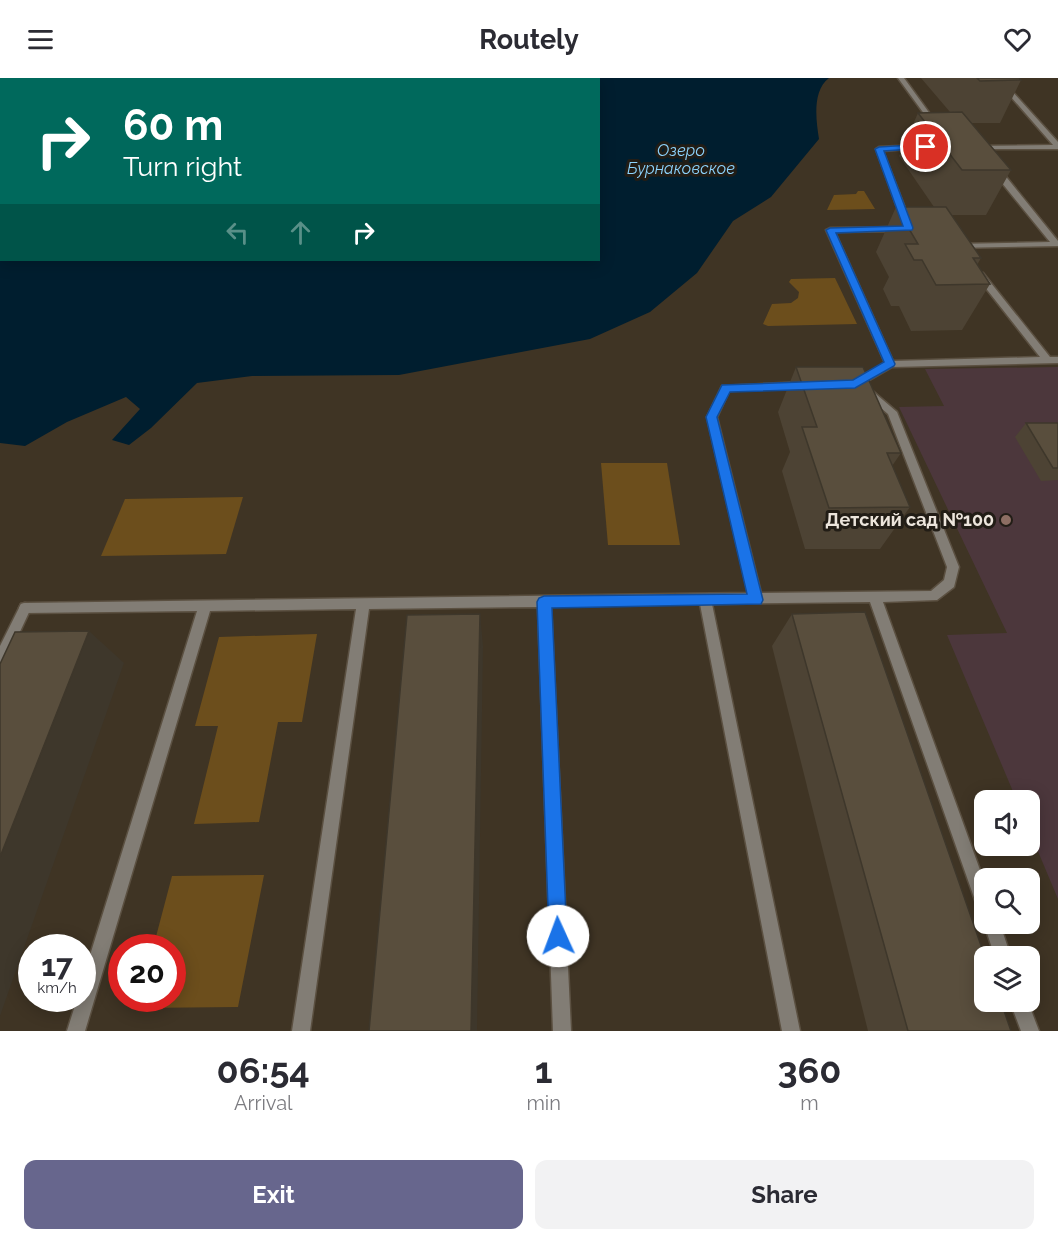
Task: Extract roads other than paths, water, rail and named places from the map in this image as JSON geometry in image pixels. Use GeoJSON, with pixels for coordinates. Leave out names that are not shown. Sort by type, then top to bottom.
{"type":"FeatureCollection","features":[{"type":"Feature","properties":{"kind":"street"},"geometry":{"type":"LineString","coordinates":[[901,78],[943,136]]}},
{"type":"Feature","properties":{"kind":"street"},"geometry":{"type":"LineString","coordinates":[[990,78],[1000,81],[1058,147]]}},
{"type":"Feature","properties":{"kind":"street"},"geometry":{"type":"LineString","coordinates":[[890,364],[830,230],[909,228],[879,149],[926,147]]}},
{"type":"Feature","properties":{"kind":"street"},"geometry":{"type":"LineString","coordinates":[[969,147],[1058,147]]}},
{"type":"Feature","properties":{"kind":"street"},"geometry":{"type":"LineString","coordinates":[[978,148],[985,157]]}},
{"type":"Feature","properties":{"kind":"street"},"geometry":{"type":"LineString","coordinates":[[992,166],[1057,244]]}},
{"type":"Feature","properties":{"kind":"street"},"geometry":{"type":"LineString","coordinates":[[948,242],[957,246],[964,254]]}},
{"type":"Feature","properties":{"kind":"street"},"geometry":{"type":"LineString","coordinates":[[957,246],[1057,244]]}},
{"type":"Feature","properties":{"kind":"street"},"geometry":{"type":"LineString","coordinates":[[971,263],[1047,360]]}},
{"type":"Feature","properties":{"kind":"street"},"geometry":{"type":"LineString","coordinates":[[0,660],[25,608],[933,596],[950,583],[953,567],[892,412],[850,384],[890,364],[1058,360]]}},
{"type":"Feature","properties":{"kind":"street"},"geometry":{"type":"LineString","coordinates":[[756,600],[712,417],[726,388],[820,385]]}},
{"type":"Feature","properties":{"kind":"street"},"geometry":{"type":"LineString","coordinates":[[875,598],[974,875]]}},
{"type":"Feature","properties":{"kind":"street"},"geometry":{"type":"LineString","coordinates":[[705,600],[791,1031]]}},
{"type":"Feature","properties":{"kind":"street"},"geometry":{"type":"LineString","coordinates":[[544,602],[562,1031]]}},
{"type":"Feature","properties":{"kind":"street"},"geometry":{"type":"LineString","coordinates":[[301,1031],[363,604]]}},
{"type":"Feature","properties":{"kind":"street"},"geometry":{"type":"LineString","coordinates":[[76,1031],[205,606]]}},
{"type":"Feature","properties":{"kind":"street"},"geometry":{"type":"LineString","coordinates":[[1023,1012],[1030,1031]]}},
{"type":"Feature","properties":{"kind":"water","name":"Озеро Бурнаковское"},"geometry":{"type":"Polygon","coordinates":[[[600,78],[829,78],[820,90],[816,106],[819,139],[771,197],[733,221],[697,273],[650,312],[590,339],[399,375],[252,376],[197,383],[151,428],[129,445],[112,440],[140,409],[126,397],[67,422],[25,446],[0,443],[0,261],[600,261],[600,78]]]}},
{"type":"Feature","properties":{"kind":"place","name":"Детский сад №100"},"geometry":{"type":"Point","coordinates":[1006,520]}}]}
